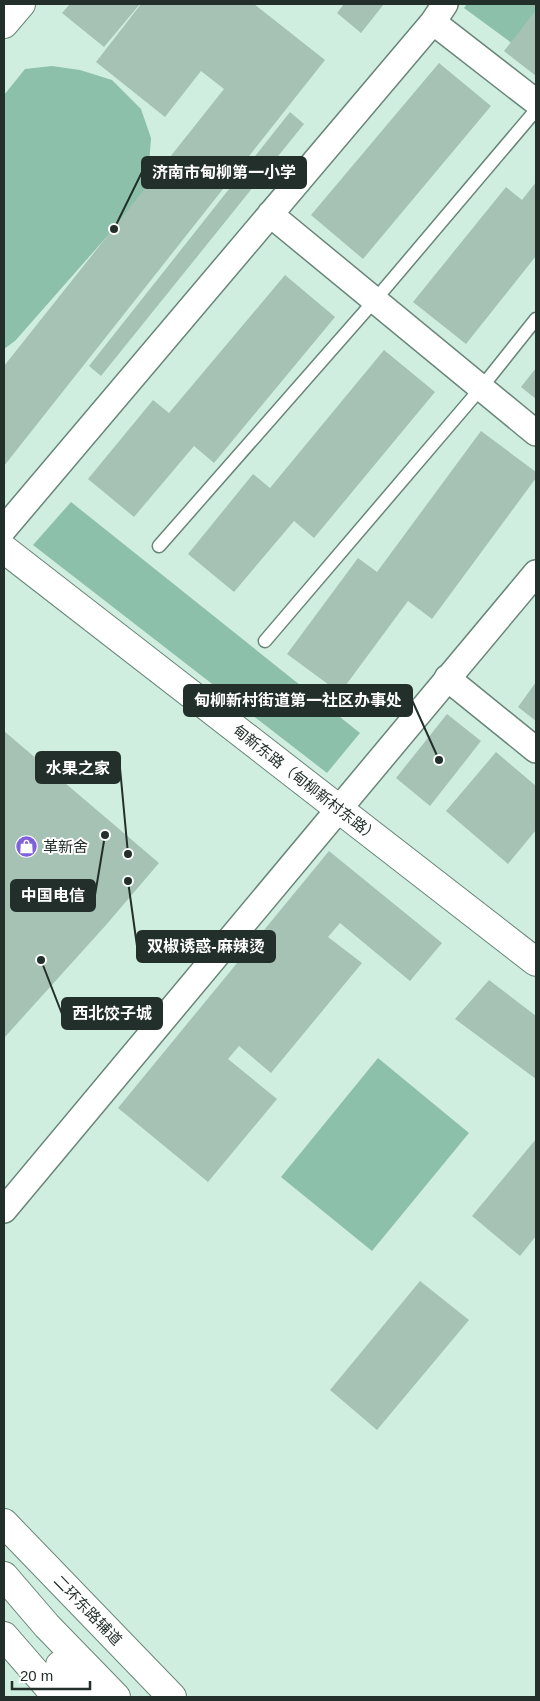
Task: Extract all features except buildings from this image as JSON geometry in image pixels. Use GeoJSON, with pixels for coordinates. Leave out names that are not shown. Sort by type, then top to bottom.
{"type":"FeatureCollection","features":[{"type":"Feature","properties":{"kind":"main road"},"geometry":{"type":"LineString","coordinates":[[4,24],[21,4]]}},
{"type":"Feature","properties":{"kind":"main road","name":"甸新东路（甸柳新村东路）"},"geometry":{"type":"LineString","coordinates":[[4,549],[536,962]]}},
{"type":"Feature","properties":{"kind":"main road","name":"二环东路辅道"},"geometry":{"type":"LineString","coordinates":[[4,1523],[172,1697]]}},
{"type":"Feature","properties":{"kind":"main road"},"geometry":{"type":"LineString","coordinates":[[4,1576],[47,1626],[116,1697]]}},
{"type":"Feature","properties":{"kind":"main road"},"geometry":{"type":"LineString","coordinates":[[4,1601],[88,1697]]}},
{"type":"Feature","properties":{"kind":"main road"},"geometry":{"type":"LineString","coordinates":[[4,1636],[57,1697]]}},
{"type":"Feature","properties":{"kind":"street"},"geometry":{"type":"LineString","coordinates":[[4,529],[439,13],[536,102]]}},
{"type":"Feature","properties":{"kind":"street"},"geometry":{"type":"LineString","coordinates":[[270,214],[536,433]]}},
{"type":"Feature","properties":{"kind":"street"},"geometry":{"type":"LineString","coordinates":[[4,1210],[536,573]]}},
{"type":"Feature","properties":{"kind":"street"},"geometry":{"type":"LineString","coordinates":[[447,678],[536,750]]}},
{"type":"Feature","properties":{"kind":"lane"},"geometry":{"type":"LineString","coordinates":[[160,546],[375,300],[536,110]]}},
{"type":"Feature","properties":{"kind":"lane"},"geometry":{"type":"LineString","coordinates":[[266,640],[481,388],[536,319]]}},
{"type":"Feature","properties":{"kind":"green space"},"geometry":{"type":"Polygon","coordinates":[[[467,4],[536,4],[536,61],[464,8],[467,4]]]}},
{"type":"Feature","properties":{"kind":"green space"},"geometry":{"type":"Polygon","coordinates":[[[52,66],[80,70],[112,80],[141,109],[151,138],[147,191],[15,341],[4,349],[4,95],[25,69],[52,66]]]}},
{"type":"Feature","properties":{"kind":"green space"},"geometry":{"type":"Polygon","coordinates":[[[71,502],[360,733],[327,773],[33,545],[71,502]]]}},
{"type":"Feature","properties":{"kind":"green space"},"geometry":{"type":"Polygon","coordinates":[[[378,1058],[469,1133],[372,1251],[281,1177],[378,1058]]]}},
{"type":"Feature","properties":{"kind":"place","name":"济南市甸柳第一小学"},"geometry":{"type":"Point","coordinates":[114,229]}},
{"type":"Feature","properties":{"kind":"place","name":"甸柳新村街道第一社区办事处"},"geometry":{"type":"Point","coordinates":[439,760]}},
{"type":"Feature","properties":{"kind":"place","name":"中国电信"},"geometry":{"type":"Point","coordinates":[105,835]}},
{"type":"Feature","properties":{"kind":"place","name":"革新舍"},"geometry":{"type":"Point","coordinates":[27,846]}},
{"type":"Feature","properties":{"kind":"place","name":"水果之家"},"geometry":{"type":"Point","coordinates":[128,854]}},
{"type":"Feature","properties":{"kind":"place","name":"双椒诱惑-麻辣烫"},"geometry":{"type":"Point","coordinates":[128,881]}},
{"type":"Feature","properties":{"kind":"place","name":"西北饺子城"},"geometry":{"type":"Point","coordinates":[41,960]}}]}
